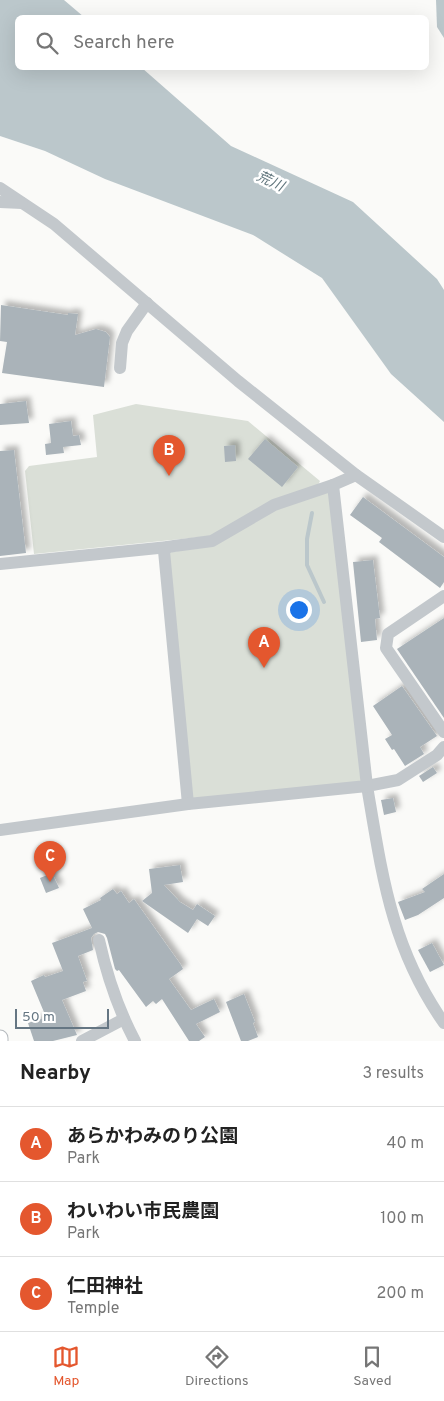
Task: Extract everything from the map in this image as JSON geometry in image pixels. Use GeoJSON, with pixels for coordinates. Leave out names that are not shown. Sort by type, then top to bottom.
{"type":"FeatureCollection","features":[{"type":"Feature","properties":{"kind":"street"},"geometry":{"type":"LineString","coordinates":[[0,188],[54,224],[238,381],[356,475],[444,538]]}},
{"type":"Feature","properties":{"kind":"street"},"geometry":{"type":"LineString","coordinates":[[0,202],[23,203]]}},
{"type":"Feature","properties":{"kind":"street"},"geometry":{"type":"LineString","coordinates":[[120,368],[122,343],[127,331],[148,303]]}},
{"type":"Feature","properties":{"kind":"street"},"geometry":{"type":"LineString","coordinates":[[0,564],[212,541],[274,505],[356,475]]}},
{"type":"Feature","properties":{"kind":"street"},"geometry":{"type":"LineString","coordinates":[[333,485],[367,786],[386,892],[408,962],[429,1002],[444,1023]]}},
{"type":"Feature","properties":{"kind":"street"},"geometry":{"type":"LineString","coordinates":[[168,547],[164,550],[164,565],[188,804]]}},
{"type":"Feature","properties":{"kind":"street"},"geometry":{"type":"LineString","coordinates":[[444,596],[388,634],[386,648],[444,732]]}},
{"type":"Feature","properties":{"kind":"street"},"geometry":{"type":"LineString","coordinates":[[0,830],[188,804],[367,786],[398,780],[440,751],[444,766]]}},
{"type":"Feature","properties":{"kind":"street"},"geometry":{"type":"LineString","coordinates":[[99,940],[107,976],[124,1019],[136,1041]]}},
{"type":"Feature","properties":{"kind":"street"},"geometry":{"type":"LineString","coordinates":[[82,1041],[124,1019]]}},
{"type":"Feature","properties":{"kind":"shaded area"},"geometry":{"type":"Polygon","coordinates":[[[136,404],[248,421],[320,481],[318,485],[211,536],[34,554],[25,471],[29,466],[97,457],[93,415],[136,404]]]}},
{"type":"Feature","properties":{"kind":"shaded area"},"geometry":{"type":"Polygon","coordinates":[[[329,489],[363,784],[192,801],[167,553],[216,544],[273,509],[329,489]]]}},
{"type":"Feature","properties":{"kind":"water","name":"荒川"},"geometry":{"type":"Polygon","coordinates":[[[0,0],[64,0],[82,15],[15,15],[15,70],[144,70],[231,146],[353,202],[437,279],[444,290],[444,422],[391,374],[322,278],[253,235],[105,179],[45,151],[0,136],[0,0]]]}},
{"type":"Feature","properties":{"kind":"water"},"geometry":{"type":"Polygon","coordinates":[[[436,0],[444,0],[444,38],[437,27],[436,0]]]}},
{"type":"Feature","properties":{"kind":"building"},"geometry":{"type":"Polygon","coordinates":[[[1,305],[68,315],[68,313],[78,314],[75,335],[96,329],[106,332],[110,337],[104,387],[2,373],[7,342],[0,341],[1,305]]]}},
{"type":"Feature","properties":{"kind":"building"},"geometry":{"type":"Polygon","coordinates":[[[26,401],[29,423],[0,425],[0,404],[26,401]]]}},
{"type":"Feature","properties":{"kind":"building"},"geometry":{"type":"Polygon","coordinates":[[[71,421],[73,436],[79,435],[81,445],[63,447],[64,453],[46,455],[45,444],[51,443],[49,424],[71,421]]]}},
{"type":"Feature","properties":{"kind":"building"},"geometry":{"type":"Polygon","coordinates":[[[265,439],[298,467],[282,487],[248,459],[265,439]]]}},
{"type":"Feature","properties":{"kind":"building"},"geometry":{"type":"Polygon","coordinates":[[[235,445],[236,461],[225,462],[224,446],[235,445]]]}},
{"type":"Feature","properties":{"kind":"building"},"geometry":{"type":"Polygon","coordinates":[[[14,450],[26,553],[0,556],[0,451],[14,450]]]}},
{"type":"Feature","properties":{"kind":"building"},"geometry":{"type":"Polygon","coordinates":[[[363,497],[444,557],[444,582],[440,588],[379,542],[382,538],[350,515],[363,497]]]}},
{"type":"Feature","properties":{"kind":"building"},"geometry":{"type":"Polygon","coordinates":[[[373,560],[380,618],[375,619],[377,640],[361,642],[353,562],[373,560]]]}},
{"type":"Feature","properties":{"kind":"building"},"geometry":{"type":"Polygon","coordinates":[[[444,618],[444,718],[397,649],[444,618]]]}},
{"type":"Feature","properties":{"kind":"building"},"geometry":{"type":"Polygon","coordinates":[[[402,686],[437,736],[420,747],[424,754],[405,766],[385,739],[392,735],[373,706],[402,686]]]}},
{"type":"Feature","properties":{"kind":"building"},"geometry":{"type":"Polygon","coordinates":[[[433,767],[437,773],[423,782],[419,776],[433,767]]]}},
{"type":"Feature","properties":{"kind":"building"},"geometry":{"type":"Polygon","coordinates":[[[393,798],[396,812],[384,815],[381,800],[393,798]]]}},
{"type":"Feature","properties":{"kind":"building"},"geometry":{"type":"Polygon","coordinates":[[[180,865],[183,882],[164,885],[180,902],[193,910],[197,904],[215,916],[208,926],[197,919],[188,933],[142,901],[152,893],[149,869],[180,865]]]}},
{"type":"Feature","properties":{"kind":"building"},"geometry":{"type":"Polygon","coordinates":[[[52,873],[59,888],[46,893],[40,878],[52,873]]]}},
{"type":"Feature","properties":{"kind":"building"},"geometry":{"type":"Polygon","coordinates":[[[444,874],[444,898],[418,915],[405,920],[398,902],[425,892],[422,889],[444,874]]]}},
{"type":"Feature","properties":{"kind":"building"},"geometry":{"type":"Polygon","coordinates":[[[113,889],[117,894],[121,891],[129,903],[134,899],[181,965],[183,969],[169,979],[191,1010],[214,999],[220,1012],[196,1024],[205,1037],[199,1041],[189,1041],[162,999],[156,1004],[153,1001],[146,1007],[119,970],[115,969],[107,938],[105,934],[98,932],[91,938],[93,950],[78,956],[87,981],[83,982],[86,991],[62,1000],[77,1035],[53,1041],[34,1041],[28,1023],[46,1017],[31,981],[44,975],[45,977],[63,971],[52,943],[92,928],[83,909],[101,900],[100,898],[113,889]]]}},
{"type":"Feature","properties":{"kind":"building"},"geometry":{"type":"Polygon","coordinates":[[[432,943],[444,965],[430,972],[418,950],[432,943]]]}},
{"type":"Feature","properties":{"kind":"building"},"geometry":{"type":"Polygon","coordinates":[[[244,994],[255,1022],[253,1023],[258,1037],[248,1041],[241,1041],[226,1002],[244,994]]]}},
{"type":"Feature","properties":{"kind":"waterway"},"geometry":{"type":"LineString","coordinates":[[312,513],[307,539],[307,565],[324,602]]}},
{"type":"Feature","properties":{"kind":"place","name":"わいわい市民農園"},"geometry":{"type":"Point","coordinates":[169,476]}},
{"type":"Feature","properties":{"kind":"place","name":"あらかわみのり公園"},"geometry":{"type":"Point","coordinates":[264,668]}},
{"type":"Feature","properties":{"kind":"place","name":"仁田神社"},"geometry":{"type":"Point","coordinates":[50,882]}}]}
